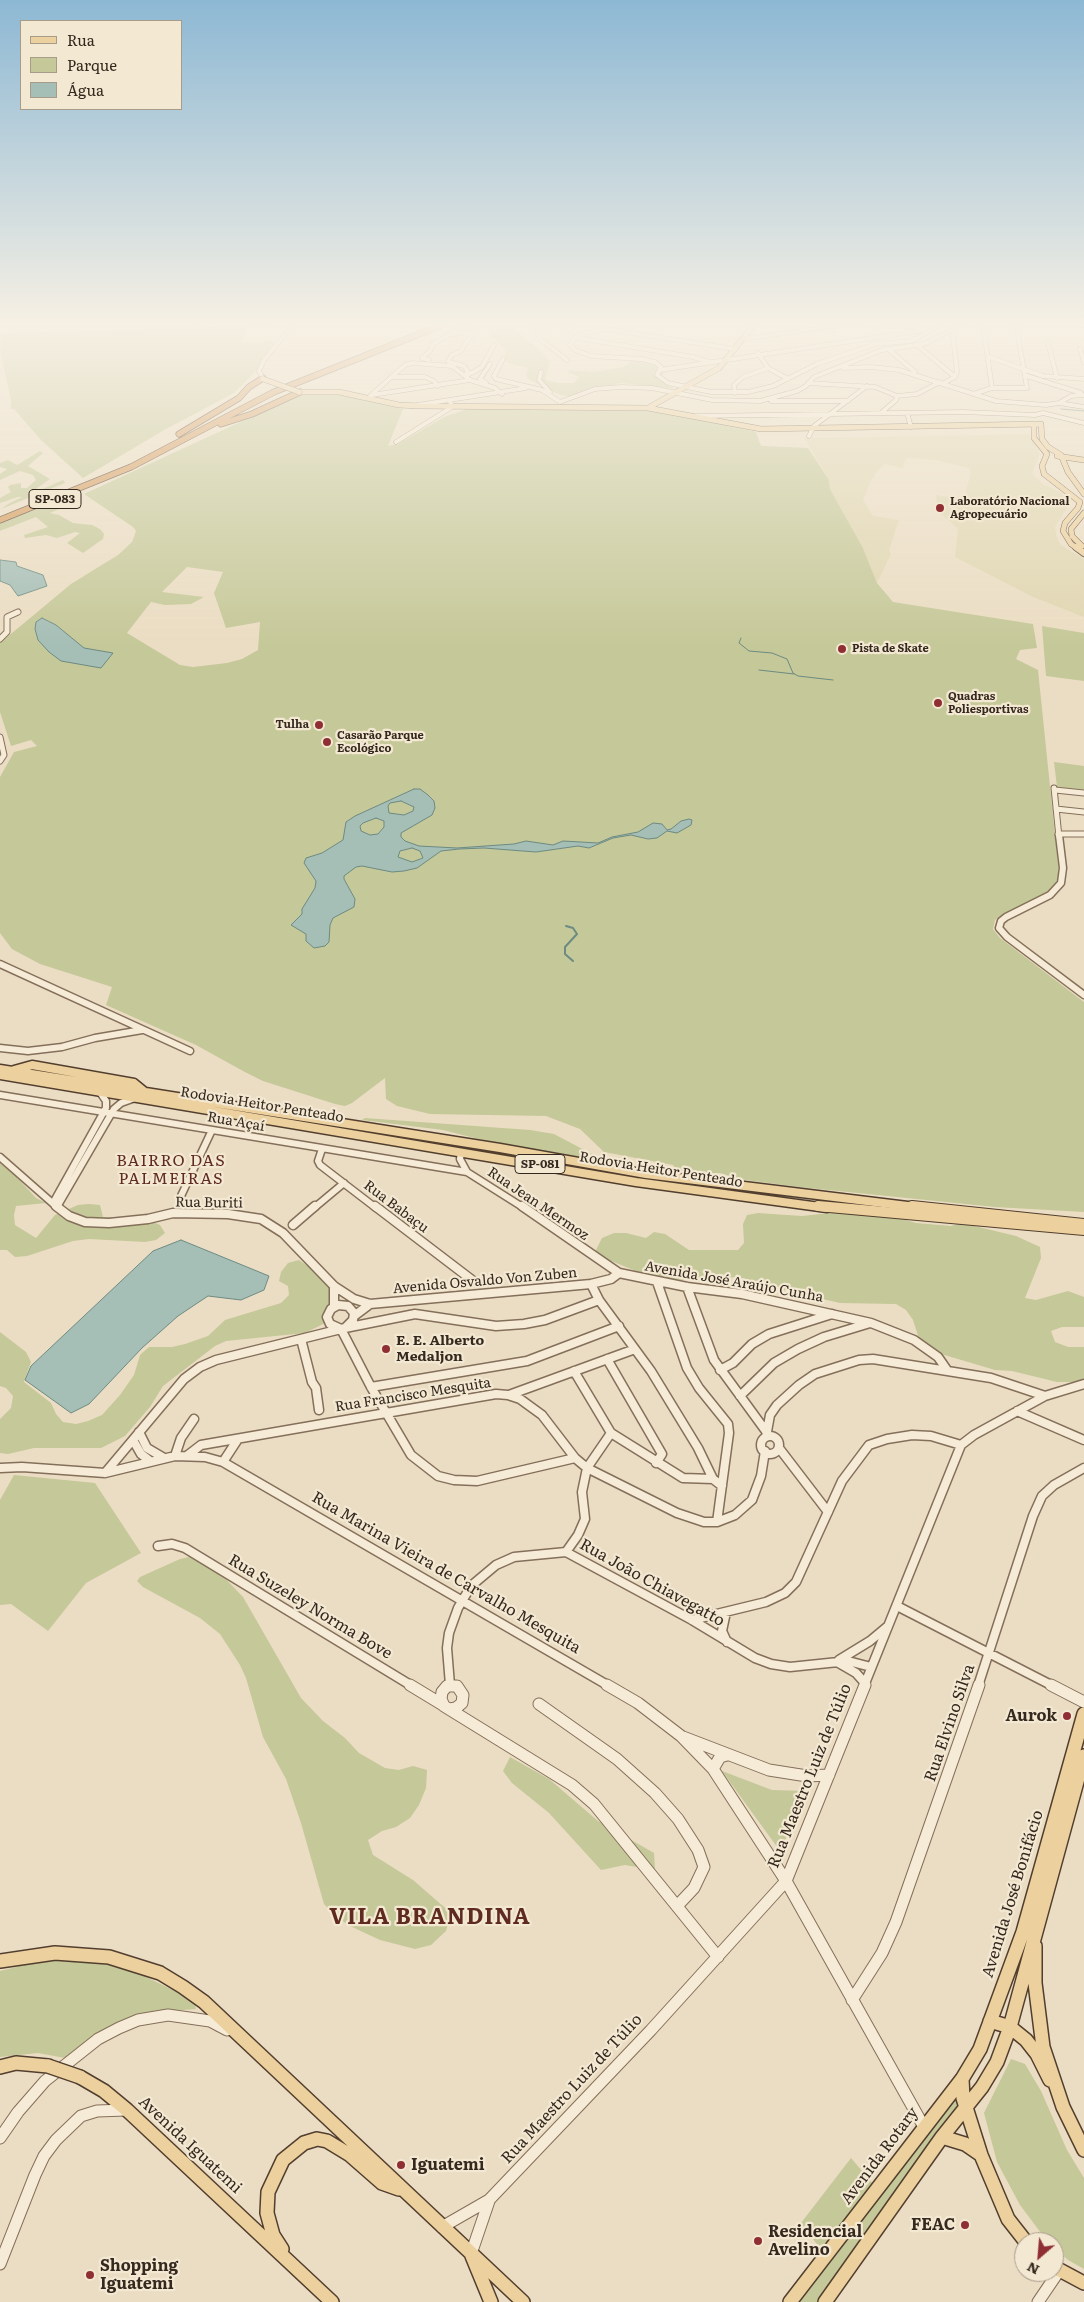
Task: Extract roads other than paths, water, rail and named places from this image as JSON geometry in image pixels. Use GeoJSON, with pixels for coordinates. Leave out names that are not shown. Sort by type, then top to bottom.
{"type":"FeatureCollection","features":[{"type":"Feature","properties":{"kind":"highway"},"geometry":{"type":"LineString","coordinates":[[168,441],[182,432]]}},
{"type":"Feature","properties":{"kind":"highway","name":"SP-083"},"geometry":{"type":"LineString","coordinates":[[139,460],[185,432]]}},
{"type":"Feature","properties":{"kind":"highway","name":"SP-083"},"geometry":{"type":"LineString","coordinates":[[0,520],[107,475],[194,432]]}},
{"type":"Feature","properties":{"kind":"highway"},"geometry":{"type":"LineString","coordinates":[[139,460],[202,432]]}},
{"type":"Feature","properties":{"kind":"highway","name":"SP-083"},"geometry":{"type":"LineString","coordinates":[[0,514],[107,475]]}},
{"type":"Feature","properties":{"kind":"main road"},"geometry":{"type":"LineString","coordinates":[[1034,432],[1034,438],[1046,452],[1046,459],[1042,466],[1046,477],[1077,498],[1080,505],[1064,526],[1063,534],[1071,544],[1084,553]]}},
{"type":"Feature","properties":{"kind":"main road"},"geometry":{"type":"LineString","coordinates":[[1042,432],[1042,439],[1048,447],[1061,456],[1068,472],[1084,493]]}},
{"type":"Feature","properties":{"kind":"main road"},"geometry":{"type":"LineString","coordinates":[[1046,459],[1061,456],[1084,460]]}},
{"type":"Feature","properties":{"kind":"main road"},"geometry":{"type":"LineString","coordinates":[[1070,493],[1084,493]]}},
{"type":"Feature","properties":{"kind":"main road"},"geometry":{"type":"LineString","coordinates":[[1084,513],[1072,526],[1071,534],[1084,548]]}},
{"type":"Feature","properties":{"kind":"main road","name":"Rodovia Heitor Penteado"},"geometry":{"type":"LineString","coordinates":[[0,1068],[510,1150],[646,1174],[838,1199],[1081,1223]]}},
{"type":"Feature","properties":{"kind":"main road","name":"Rodovia Heitor Penteado"},"geometry":{"type":"LineString","coordinates":[[0,1075],[636,1182],[772,1200],[1084,1230]]}},
{"type":"Feature","properties":{"kind":"main road","name":"Avenida José Bonifácio"},"geometry":{"type":"LineString","coordinates":[[962,2079],[980,2049],[1023,1932],[1084,1714]]}},
{"type":"Feature","properties":{"kind":"main road","name":"Avenida José Bonifácio"},"geometry":{"type":"LineString","coordinates":[[942,2137],[982,2088],[997,2062],[1010,2027],[1084,1756]]}},
{"type":"Feature","properties":{"kind":"main road","name":"Avenida José Bonifácio"},"geometry":{"type":"LineString","coordinates":[[1035,1931],[1035,1983],[1044,2047],[1063,2107],[1084,2150]]}},
{"type":"Feature","properties":{"kind":"main road"},"geometry":{"type":"LineString","coordinates":[[0,1961],[65,1953],[109,1957],[160,1973],[183,1987],[204,2002],[521,2300]]}},
{"type":"Feature","properties":{"kind":"main road"},"geometry":{"type":"LineString","coordinates":[[990,2021],[1010,2027],[1026,2040],[1037,2054],[1063,2107]]}},
{"type":"Feature","properties":{"kind":"main road","name":"Avenida Iguatemi"},"geometry":{"type":"LineString","coordinates":[[0,2067],[16,2063],[48,2066],[80,2077],[104,2091],[127,2110],[332,2302]]}},
{"type":"Feature","properties":{"kind":"main road"},"geometry":{"type":"LineString","coordinates":[[962,2079],[966,2108],[981,2155],[1008,2219],[1018,2232]]}},
{"type":"Feature","properties":{"kind":"main road","name":"Avenida Rotary"},"geometry":{"type":"LineString","coordinates":[[790,2302],[962,2079]]}},
{"type":"Feature","properties":{"kind":"main road"},"geometry":{"type":"LineString","coordinates":[[825,2302],[942,2137],[965,2144],[981,2155]]}},
{"type":"Feature","properties":{"kind":"main road"},"geometry":{"type":"LineString","coordinates":[[293,2264],[272,2235],[267,2213],[268,2192],[275,2174],[283,2160],[295,2148],[316,2139],[327,2141],[350,2155],[382,2183],[402,2190]]}},
{"type":"Feature","properties":{"kind":"main road"},"geometry":{"type":"LineString","coordinates":[[471,2254],[491,2302]]}},
{"type":"Feature","properties":{"kind":"main road"},"geometry":{"type":"LineString","coordinates":[[1064,2273],[1084,2283]]}},
{"type":"Feature","properties":{"kind":"street"},"geometry":{"type":"LineString","coordinates":[[396,442],[409,432]]}},
{"type":"Feature","properties":{"kind":"street"},"geometry":{"type":"LineString","coordinates":[[0,639],[7,632],[7,617],[18,612]]}},
{"type":"Feature","properties":{"kind":"street"},"geometry":{"type":"LineString","coordinates":[[0,737],[4,755],[0,761]]}},
{"type":"Feature","properties":{"kind":"street"},"geometry":{"type":"LineString","coordinates":[[1084,793],[1054,789],[1063,868],[1061,883],[1057,889],[1006,917],[1001,921],[999,928],[1007,937],[1084,995]]}},
{"type":"Feature","properties":{"kind":"street"},"geometry":{"type":"LineString","coordinates":[[1056,809],[1084,812]]}},
{"type":"Feature","properties":{"kind":"street"},"geometry":{"type":"LineString","coordinates":[[1058,834],[1084,834]]}},
{"type":"Feature","properties":{"kind":"street"},"geometry":{"type":"LineString","coordinates":[[0,964],[190,1051]]}},
{"type":"Feature","properties":{"kind":"street"},"geometry":{"type":"LineString","coordinates":[[0,1048],[28,1051],[62,1047],[95,1038],[142,1030]]}},
{"type":"Feature","properties":{"kind":"street"},"geometry":{"type":"LineString","coordinates":[[99,1091],[107,1104],[108,1113]]}},
{"type":"Feature","properties":{"kind":"street","name":"Rua Açaí"},"geometry":{"type":"LineString","coordinates":[[0,1095],[467,1172]]}},
{"type":"Feature","properties":{"kind":"street"},"geometry":{"type":"LineString","coordinates":[[55,1205],[108,1113],[122,1103],[136,1098]]}},
{"type":"Feature","properties":{"kind":"street"},"geometry":{"type":"LineString","coordinates":[[181,1196],[212,1130]]}},
{"type":"Feature","properties":{"kind":"street","name":"Rua Babaçu"},"geometry":{"type":"LineString","coordinates":[[322,1149],[318,1161],[320,1165],[472,1280]]}},
{"type":"Feature","properties":{"kind":"street"},"geometry":{"type":"LineString","coordinates":[[461,1152],[460,1160],[467,1172]]}},
{"type":"Feature","properties":{"kind":"street","name":"Rua Buriti"},"geometry":{"type":"LineString","coordinates":[[0,1157],[69,1216],[93,1222],[148,1219],[173,1213],[228,1214],[261,1219],[283,1233],[334,1286],[347,1295],[370,1304]]}},
{"type":"Feature","properties":{"kind":"street","name":"Rua Jean Mermoz"},"geometry":{"type":"LineString","coordinates":[[467,1172],[489,1184],[619,1273]]}},
{"type":"Feature","properties":{"kind":"street"},"geometry":{"type":"LineString","coordinates":[[293,1225],[344,1183]]}},
{"type":"Feature","properties":{"kind":"street","name":"Avenida José Araújo Cunha"},"geometry":{"type":"LineString","coordinates":[[619,1273],[657,1282],[742,1294],[871,1323],[914,1340],[938,1357],[947,1370]]}},
{"type":"Feature","properties":{"kind":"street","name":"Avenida Osvaldo Von Zuben"},"geometry":{"type":"LineString","coordinates":[[370,1304],[592,1284],[611,1279],[619,1273]]}},
{"type":"Feature","properties":{"kind":"street"},"geometry":{"type":"LineString","coordinates":[[657,1282],[687,1368],[699,1388],[728,1424],[729,1433],[717,1522],[735,1515],[752,1500],[762,1470],[778,1441],[768,1435],[720,1370],[709,1348],[687,1287]]}},
{"type":"Feature","properties":{"kind":"street"},"geometry":{"type":"LineString","coordinates":[[592,1284],[599,1300],[635,1349],[698,1448],[713,1479],[722,1486]]}},
{"type":"Feature","properties":{"kind":"street"},"geometry":{"type":"LineString","coordinates":[[334,1286],[334,1307]]}},
{"type":"Feature","properties":{"kind":"street"},"geometry":{"type":"LineString","coordinates":[[347,1295],[348,1306]]}},
{"type":"Feature","properties":{"kind":"street"},"geometry":{"type":"LineString","coordinates":[[105,1473],[184,1380],[200,1367],[216,1360],[343,1328],[416,1314],[496,1326],[524,1324],[545,1320],[599,1300]]}},
{"type":"Feature","properties":{"kind":"street"},"geometry":{"type":"LineString","coordinates":[[343,1328],[354,1316],[370,1304]]}},
{"type":"Feature","properties":{"kind":"street"},"geometry":{"type":"LineString","coordinates":[[320,1334],[328,1321],[328,1313],[334,1307],[348,1306],[353,1310],[354,1316]]}},
{"type":"Feature","properties":{"kind":"street"},"geometry":{"type":"LineString","coordinates":[[720,1370],[733,1363],[752,1344],[770,1334],[835,1314]]}},
{"type":"Feature","properties":{"kind":"street"},"geometry":{"type":"LineString","coordinates":[[328,1321],[333,1326],[343,1328]]}},
{"type":"Feature","properties":{"kind":"street"},"geometry":{"type":"LineString","coordinates":[[740,1396],[774,1363],[798,1349],[824,1337],[871,1323]]}},
{"type":"Feature","properties":{"kind":"street"},"geometry":{"type":"LineString","coordinates":[[371,1387],[509,1362],[527,1361],[619,1326]]}},
{"type":"Feature","properties":{"kind":"street"},"geometry":{"type":"LineString","coordinates":[[343,1328],[371,1387],[411,1455],[438,1476],[454,1480],[477,1481],[575,1458]]}},
{"type":"Feature","properties":{"kind":"street"},"geometry":{"type":"LineString","coordinates":[[301,1339],[312,1382],[316,1388],[319,1410]]}},
{"type":"Feature","properties":{"kind":"street"},"geometry":{"type":"LineString","coordinates":[[508,1395],[635,1349]]}},
{"type":"Feature","properties":{"kind":"street"},"geometry":{"type":"LineString","coordinates":[[828,1512],[794,1468],[761,1443],[768,1435],[770,1415],[799,1385],[815,1374],[846,1363],[873,1359],[998,1380],[1044,1396]]}},
{"type":"Feature","properties":{"kind":"street"},"geometry":{"type":"LineString","coordinates":[[607,1360],[662,1454],[656,1463]]}},
{"type":"Feature","properties":{"kind":"street"},"geometry":{"type":"LineString","coordinates":[[574,1371],[611,1433],[656,1463],[683,1478],[713,1479]]}},
{"type":"Feature","properties":{"kind":"street"},"geometry":{"type":"LineString","coordinates":[[692,1620],[766,1602],[785,1593],[796,1582],[842,1481],[869,1445],[887,1439],[912,1435],[932,1436],[961,1445],[1044,1396],[1084,1384]]}},
{"type":"Feature","properties":{"kind":"street","name":"Rua Francisco Mesquita"},"geometry":{"type":"LineString","coordinates":[[0,1468],[22,1467],[105,1473],[150,1461],[188,1455],[201,1445],[496,1394],[520,1399],[542,1415],[575,1458],[587,1468],[677,1514],[691,1519],[717,1522]]}},
{"type":"Feature","properties":{"kind":"street"},"geometry":{"type":"LineString","coordinates":[[1017,1411],[1083,1441]]}},
{"type":"Feature","properties":{"kind":"street"},"geometry":{"type":"LineString","coordinates":[[176,1456],[178,1444],[194,1419]]}},
{"type":"Feature","properties":{"kind":"street"},"geometry":{"type":"LineString","coordinates":[[139,1432],[147,1448],[164,1458]]}},
{"type":"Feature","properties":{"kind":"street"},"geometry":{"type":"LineString","coordinates":[[566,1552],[582,1527],[584,1505],[582,1492],[587,1468],[611,1433]]}},
{"type":"Feature","properties":{"kind":"street"},"geometry":{"type":"LineString","coordinates":[[223,1462],[238,1439]]}},
{"type":"Feature","properties":{"kind":"street"},"geometry":{"type":"LineString","coordinates":[[133,1440],[141,1454],[150,1461]]}},
{"type":"Feature","properties":{"kind":"street","name":"Rua Maestro Luiz de Túlio"},"geometry":{"type":"LineString","coordinates":[[489,2200],[718,1957],[786,1881],[961,1445]]}},
{"type":"Feature","properties":{"kind":"street","name":"Rua Marina Vieira de Carvalho Mesquita"},"geometry":{"type":"LineString","coordinates":[[188,1455],[223,1462],[462,1599],[638,1703],[681,1736],[713,1769],[786,1881],[924,2127]]}},
{"type":"Feature","properties":{"kind":"street","name":"Rua Elvino Silva"},"geometry":{"type":"LineString","coordinates":[[852,2000],[882,1953],[896,1922],[990,1653],[1032,1516],[1042,1496],[1054,1485],[1084,1468]]}},
{"type":"Feature","properties":{"kind":"street","name":"Rua Suzeley Norma Bove"},"geometry":{"type":"LineString","coordinates":[[158,1546],[172,1544],[185,1548],[572,1785],[594,1804],[678,1905],[718,1957]]}},
{"type":"Feature","properties":{"kind":"street","name":"Rua João Chiavegatto"},"geometry":{"type":"LineString","coordinates":[[450,1685],[447,1648],[449,1633],[462,1599],[483,1574],[514,1557],[566,1552],[692,1620],[755,1658],[771,1664],[790,1667],[853,1662],[871,1668]]}},
{"type":"Feature","properties":{"kind":"street"},"geometry":{"type":"LineString","coordinates":[[897,1606],[1084,1702]]}},
{"type":"Feature","properties":{"kind":"street"},"geometry":{"type":"LineString","coordinates":[[726,1612],[722,1621],[722,1631],[727,1642]]}},
{"type":"Feature","properties":{"kind":"street"},"geometry":{"type":"LineString","coordinates":[[865,1683],[856,1673],[837,1662],[870,1641],[889,1625]]}},
{"type":"Feature","properties":{"kind":"street"},"geometry":{"type":"LineString","coordinates":[[450,1685],[460,1688],[463,1699],[459,1706],[446,1707],[441,1695],[444,1688],[450,1685]]}},
{"type":"Feature","properties":{"kind":"street"},"geometry":{"type":"LineString","coordinates":[[539,1704],[617,1759],[655,1793],[678,1818],[698,1850],[704,1867],[694,1888],[678,1905]]}},
{"type":"Feature","properties":{"kind":"street","name":"Rua Marina Vieira de Carvalho Mesquita"},"geometry":{"type":"LineString","coordinates":[[681,1736],[768,1770],[807,1776],[829,1775]]}},
{"type":"Feature","properties":{"kind":"street"},"geometry":{"type":"LineString","coordinates":[[713,1769],[720,1757],[727,1754]]}},
{"type":"Feature","properties":{"kind":"street"},"geometry":{"type":"LineString","coordinates":[[0,2138],[18,2112],[45,2081],[98,2038],[138,2020],[168,2015],[210,2021],[248,2044]]}},
{"type":"Feature","properties":{"kind":"street"},"geometry":{"type":"LineString","coordinates":[[0,2264],[35,2175],[44,2156],[56,2140],[81,2116],[97,2111],[127,2110]]}},
{"type":"Feature","properties":{"kind":"street"},"geometry":{"type":"LineString","coordinates":[[442,2227],[489,2200]]}},
{"type":"Feature","properties":{"kind":"street"},"geometry":{"type":"LineString","coordinates":[[471,2254],[489,2200]]}},
{"type":"Feature","properties":{"kind":"street"},"geometry":{"type":"LineString","coordinates":[[1038,2302],[1049,2282]]}},
{"type":"Feature","properties":{"kind":"water"},"geometry":{"type":"Polygon","coordinates":[[[0,560],[16,562],[17,566],[43,575],[47,586],[18,596],[10,585],[0,581],[0,560]]]}},
{"type":"Feature","properties":{"kind":"water"},"geometry":{"type":"Polygon","coordinates":[[[42,618],[56,625],[84,648],[113,653],[101,668],[61,661],[38,640],[35,629],[36,622],[42,618]]]}},
{"type":"Feature","properties":{"kind":"water"},"geometry":{"type":"Polygon","coordinates":[[[414,789],[420,789],[434,801],[435,808],[432,815],[401,833],[401,837],[405,841],[419,846],[457,848],[514,844],[526,841],[553,845],[563,841],[598,843],[612,837],[638,832],[653,823],[662,824],[667,830],[681,821],[692,820],[691,825],[677,833],[667,831],[657,838],[648,839],[631,835],[613,838],[589,848],[578,846],[536,852],[484,848],[459,849],[441,851],[417,868],[404,871],[392,872],[362,866],[356,867],[344,876],[355,899],[354,907],[333,918],[330,925],[329,942],[325,946],[314,948],[306,941],[306,934],[291,925],[302,914],[302,909],[315,888],[316,881],[304,863],[306,858],[322,853],[343,840],[346,822],[414,789]],[[401,801],[390,803],[388,806],[389,813],[404,815],[413,811],[414,807],[401,801]],[[376,818],[360,826],[361,831],[370,835],[378,834],[384,827],[384,821],[376,818]],[[412,848],[400,851],[398,857],[412,862],[423,858],[420,851],[412,848]]]}},
{"type":"Feature","properties":{"kind":"water"},"geometry":{"type":"Polygon","coordinates":[[[181,1240],[269,1276],[264,1290],[241,1300],[208,1296],[178,1316],[142,1348],[89,1404],[71,1413],[25,1380],[31,1366],[153,1251],[181,1240]]]}},
{"type":"Feature","properties":{"kind":"waterway"},"geometry":{"type":"LineString","coordinates":[[741,638],[739,643],[749,651],[772,653],[787,659],[793,673],[798,676],[833,680]]}},
{"type":"Feature","properties":{"kind":"waterway"},"geometry":{"type":"LineString","coordinates":[[759,670],[794,674]]}},
{"type":"Feature","properties":{"kind":"waterway"},"geometry":{"type":"LineString","coordinates":[[566,926],[573,928],[577,934],[565,947],[565,954],[573,961]]}},
{"type":"Feature","properties":{"kind":"place","name":"Laboratório Nacional Agropecuário"},"geometry":{"type":"Point","coordinates":[940,508]}},
{"type":"Feature","properties":{"kind":"place","name":"Pista de Skate"},"geometry":{"type":"Point","coordinates":[842,649]}},
{"type":"Feature","properties":{"kind":"place","name":"Quadras Poliesportivas"},"geometry":{"type":"Point","coordinates":[938,703]}},
{"type":"Feature","properties":{"kind":"place","name":"Tulha"},"geometry":{"type":"Point","coordinates":[319,725]}},
{"type":"Feature","properties":{"kind":"place","name":"Casarão Parque Ecológico"},"geometry":{"type":"Point","coordinates":[327,742]}},
{"type":"Feature","properties":{"kind":"place","name":"E. E. Alberto Medaljon"},"geometry":{"type":"Point","coordinates":[386,1349]}},
{"type":"Feature","properties":{"kind":"place","name":"Aurok"},"geometry":{"type":"Point","coordinates":[1067,1716]}},
{"type":"Feature","properties":{"kind":"place","name":"Iguatemi"},"geometry":{"type":"Point","coordinates":[401,2165]}},
{"type":"Feature","properties":{"kind":"place","name":"FEAC"},"geometry":{"type":"Point","coordinates":[965,2225]}},
{"type":"Feature","properties":{"kind":"place","name":"Residencial Avelino"},"geometry":{"type":"Point","coordinates":[758,2241]}},
{"type":"Feature","properties":{"kind":"place","name":"Shopping Iguatemi"},"geometry":{"type":"Point","coordinates":[90,2275]}},
{"type":"Feature","properties":{"kind":"district","name":"BAIRRO DAS PALMEIRAS"},"geometry":{"type":"Point","coordinates":[171,1170]}},
{"type":"Feature","properties":{"kind":"district","name":"VILA BRANDINA"},"geometry":{"type":"Point","coordinates":[430,1918]}}]}
